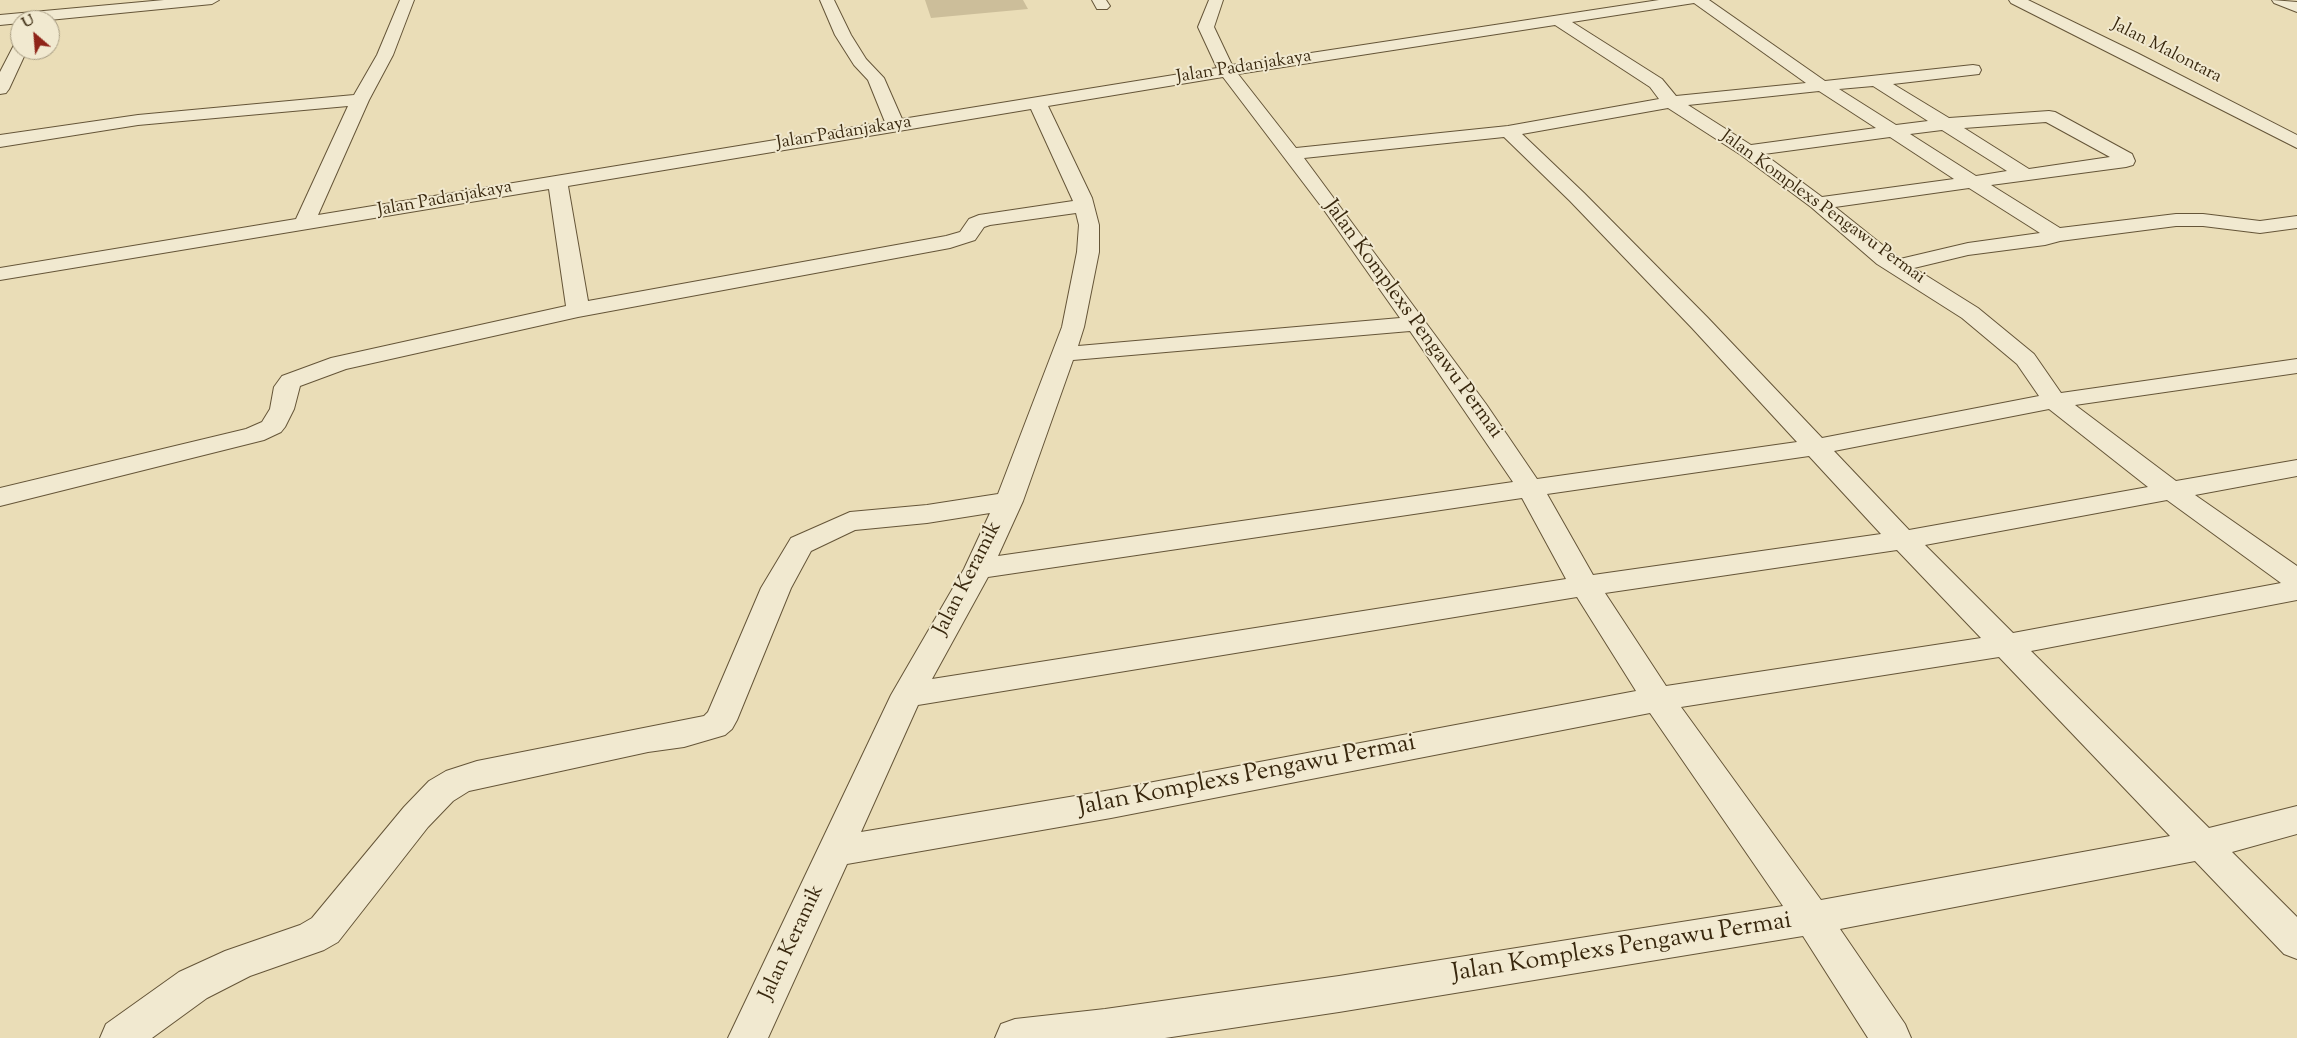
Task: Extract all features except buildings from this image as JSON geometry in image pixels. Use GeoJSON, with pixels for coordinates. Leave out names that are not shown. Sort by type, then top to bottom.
{"type":"FeatureCollection","features":[{"type":"Feature","properties":{"kind":"street"},"geometry":{"type":"LineString","coordinates":[[60,15],[212,0]]}},
{"type":"Feature","properties":{"kind":"street"},"geometry":{"type":"LineString","coordinates":[[304,224],[360,100],[385,55],[407,0]]}},
{"type":"Feature","properties":{"kind":"street"},"geometry":{"type":"LineString","coordinates":[[828,0],[843,35],[860,62],[876,78],[896,126]]}},
{"type":"Feature","properties":{"kind":"street","name":"Jalan Komplexs Pengawu Permai"},"geometry":{"type":"LineString","coordinates":[[1216,0],[1206,27],[1227,70],[1291,154],[1477,409],[1530,488],[1586,586],[1658,699],[1812,918],[1891,1038]]}},
{"type":"Feature","properties":{"kind":"street","name":"Jalan Padanjakaya"},"geometry":{"type":"LineString","coordinates":[[0,274],[1227,70],[1689,0]]}},
{"type":"Feature","properties":{"kind":"street"},"geometry":{"type":"LineString","coordinates":[[1699,0],[1822,86],[2056,235]]}},
{"type":"Feature","properties":{"kind":"street","name":"Jalan Malontara"},"geometry":{"type":"LineString","coordinates":[[2016,0],[2297,142]]}},
{"type":"Feature","properties":{"kind":"street"},"geometry":{"type":"LineString","coordinates":[[2279,0],[2297,7]]}},
{"type":"Feature","properties":{"kind":"street","name":"Jalan Komplexs Pengawu Permai"},"geometry":{"type":"LineString","coordinates":[[1557,19],[1656,83],[1671,102],[1748,151],[1818,203],[1885,259],[1970,313],[2026,359],[2054,401],[2170,490],[2297,580]]}},
{"type":"Feature","properties":{"kind":"street"},"geometry":{"type":"LineString","coordinates":[[0,89],[14,60]]}},
{"type":"Feature","properties":{"kind":"street","name":"Jalan Komplexs Pengawu Permai"},"geometry":{"type":"LineString","coordinates":[[1291,154],[1508,131],[1671,102],[1973,70]]}},
{"type":"Feature","properties":{"kind":"street"},"geometry":{"type":"LineString","coordinates":[[1876,80],[2024,174]]}},
{"type":"Feature","properties":{"kind":"street"},"geometry":{"type":"LineString","coordinates":[[0,141],[138,120],[360,100]]}},
{"type":"Feature","properties":{"kind":"street","name":"Jalan Keramik"},"geometry":{"type":"LineString","coordinates":[[748,1038],[907,695],[978,569],[1009,501],[1073,327],[1088,252],[1089,226],[1084,206],[1037,102]]}},
{"type":"Feature","properties":{"kind":"street"},"geometry":{"type":"LineString","coordinates":[[1748,151],[1946,124],[2049,116],[2125,158],[2126,161],[1818,203]]}},
{"type":"Feature","properties":{"kind":"street"},"geometry":{"type":"LineString","coordinates":[[2275,130],[2297,126]]}},
{"type":"Feature","properties":{"kind":"street"},"geometry":{"type":"LineString","coordinates":[[1508,131],[1700,323],[1903,540],[2297,942]]}},
{"type":"Feature","properties":{"kind":"street"},"geometry":{"type":"LineString","coordinates":[[557,181],[578,310]]}},
{"type":"Feature","properties":{"kind":"street"},"geometry":{"type":"LineString","coordinates":[[0,497],[255,435],[272,427],[282,409],[288,384],[312,371],[339,363],[578,310],[950,242],[968,236],[976,223],[986,219],[1084,206]]}},
{"type":"Feature","properties":{"kind":"street"},"geometry":{"type":"LineString","coordinates":[[1897,266],[1968,249],[2045,239],[2056,235],[2176,220],[2203,220],[2260,227],[2279,226],[2297,222]]}},
{"type":"Feature","properties":{"kind":"street"},"geometry":{"type":"LineString","coordinates":[[1064,354],[1416,324]]}},
{"type":"Feature","properties":{"kind":"street"},"geometry":{"type":"LineString","coordinates":[[978,569],[1814,447],[2054,401],[2297,366]]}},
{"type":"Feature","properties":{"kind":"street"},"geometry":{"type":"LineString","coordinates":[[2272,370],[2297,387]]}},
{"type":"Feature","properties":{"kind":"street"},"geometry":{"type":"LineString","coordinates":[[907,695],[1586,586],[1903,540],[2297,468]]}},
{"type":"Feature","properties":{"kind":"street"},"geometry":{"type":"LineString","coordinates":[[120,1038],[193,985],[238,963],[311,938],[325,930],[416,817],[441,791],[458,781],[477,774],[648,739],[684,734],[714,726],[721,720],[776,588],[801,544],[850,521],[927,514],[1009,501]]}},
{"type":"Feature","properties":{"kind":"street","name":"Jalan Komplexs Pengawu Permai"},"geometry":{"type":"LineString","coordinates":[[835,851],[1111,804],[1658,699],[2007,645],[2297,590]]}},
{"type":"Feature","properties":{"kind":"street","name":"Jalan Komplexs Pengawu Permai"},"geometry":{"type":"LineString","coordinates":[[1015,1038],[1105,1028],[1339,994],[1812,918],[2202,845],[2297,820]]}},
{"type":"Feature","properties":{"kind":"shaded area"},"geometry":{"type":"Polygon","coordinates":[[[925,0],[1023,0],[1028,9],[931,18],[925,0]]]}}]}
